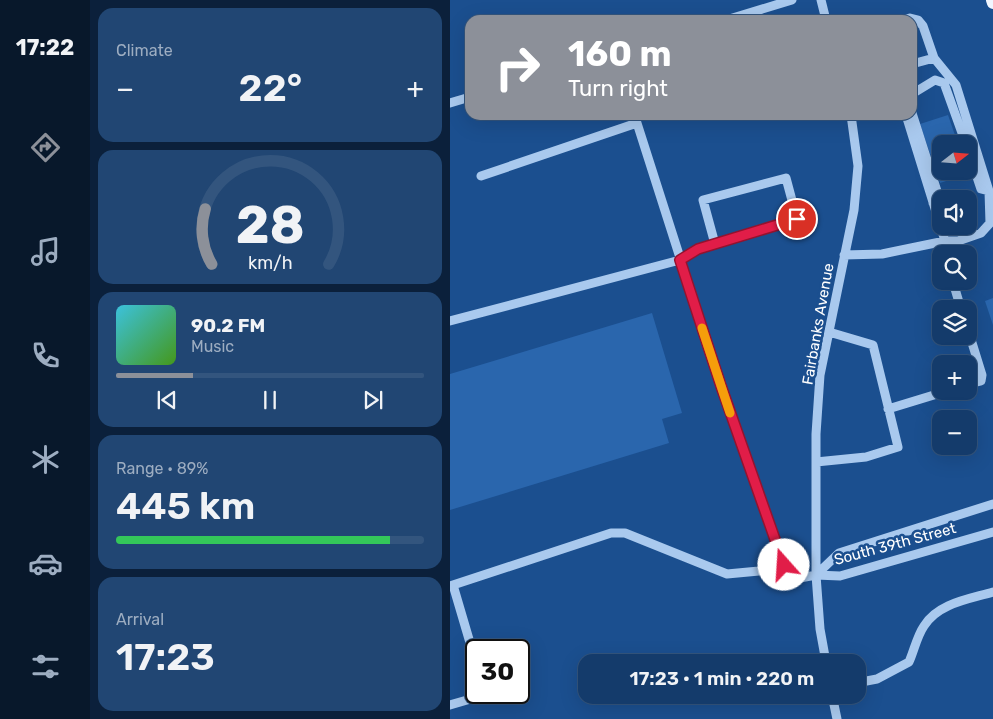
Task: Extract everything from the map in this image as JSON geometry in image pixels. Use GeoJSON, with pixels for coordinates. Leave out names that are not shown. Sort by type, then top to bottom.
{"type":"FeatureCollection","features":[{"type":"Feature","properties":{"kind":"street"},"geometry":{"type":"LineString","coordinates":[[742,15],[792,0]]}},
{"type":"Feature","properties":{"kind":"street"},"geometry":{"type":"LineString","coordinates":[[821,0],[825,15]]}},
{"type":"Feature","properties":{"kind":"street"},"geometry":{"type":"LineString","coordinates":[[844,256],[882,254],[945,241],[958,241],[981,233],[990,223],[989,192],[956,85],[934,58],[923,26],[917,20]]}},
{"type":"Feature","properties":{"kind":"street"},"geometry":{"type":"LineString","coordinates":[[917,63],[934,58]]}},
{"type":"Feature","properties":{"kind":"street"},"geometry":{"type":"LineString","coordinates":[[917,91],[935,80],[944,83],[963,135]]}},
{"type":"Feature","properties":{"kind":"street"},"geometry":{"type":"LineString","coordinates":[[450,103],[465,98]]}},
{"type":"Feature","properties":{"kind":"street","name":"Fairbanks Avenue"},"geometry":{"type":"LineString","coordinates":[[825,654],[820,629],[816,575],[816,462],[820,375],[854,210],[858,166],[852,120]]}},
{"type":"Feature","properties":{"kind":"street"},"geometry":{"type":"LineString","coordinates":[[908,120],[932,200]]}},
{"type":"Feature","properties":{"kind":"street"},"geometry":{"type":"LineString","coordinates":[[914,120],[937,190]]}},
{"type":"Feature","properties":{"kind":"street"},"geometry":{"type":"LineString","coordinates":[[481,176],[637,123],[721,386],[789,580],[816,575]]}},
{"type":"Feature","properties":{"kind":"street"},"geometry":{"type":"LineString","coordinates":[[450,321],[680,260],[698,249],[715,244],[797,219],[786,178],[703,200],[715,244]]}},
{"type":"Feature","properties":{"kind":"street"},"geometry":{"type":"LineString","coordinates":[[978,180],[981,189],[989,192]]}},
{"type":"Feature","properties":{"kind":"street"},"geometry":{"type":"LineString","coordinates":[[943,235],[945,241]]}},
{"type":"Feature","properties":{"kind":"street"},"geometry":{"type":"LineString","coordinates":[[816,462],[866,457],[898,447],[872,345],[828,332]]}},
{"type":"Feature","properties":{"kind":"street"},"geometry":{"type":"LineString","coordinates":[[977,359],[982,375],[981,381],[977,382]]}},
{"type":"Feature","properties":{"kind":"street"},"geometry":{"type":"LineString","coordinates":[[888,410],[932,396]]}},
{"type":"Feature","properties":{"kind":"street","name":"South 39th Street"},"geometry":{"type":"LineString","coordinates":[[816,575],[839,553],[993,504]]}},
{"type":"Feature","properties":{"kind":"street","name":"South 39th Street"},"geometry":{"type":"LineString","coordinates":[[816,575],[840,576],[993,532]]}},
{"type":"Feature","properties":{"kind":"street"},"geometry":{"type":"LineString","coordinates":[[468,639],[451,585],[611,533],[625,533],[727,574],[759,571],[782,561]]}},
{"type":"Feature","properties":{"kind":"street"},"geometry":{"type":"LineString","coordinates":[[866,681],[877,679],[909,662],[923,626],[933,614],[955,603],[993,592]]}},
{"type":"Feature","properties":{"kind":"street"},"geometry":{"type":"LineString","coordinates":[[450,705],[465,701]]}},
{"type":"Feature","properties":{"kind":"street"},"geometry":{"type":"LineString","coordinates":[[834,704],[837,719]]}},
{"type":"Feature","properties":{"kind":"building"},"geometry":{"type":"Polygon","coordinates":[[[948,115],[955,135],[932,135],[932,159],[920,124],[948,115]]]}},
{"type":"Feature","properties":{"kind":"building"},"geometry":{"type":"Polygon","coordinates":[[[993,298],[993,325],[985,301],[993,298]]]}},
{"type":"Feature","properties":{"kind":"building"},"geometry":{"type":"Polygon","coordinates":[[[652,313],[682,413],[662,419],[669,443],[450,510],[450,374],[652,313]]]}},
{"type":"Feature","properties":{"kind":"slow traffic"},"geometry":{"type":"LineString","coordinates":[[702,328],[730,413]]}},
{"type":"Feature","properties":{"kind":"route"},"geometry":{"type":"LineString","coordinates":[[784,565],[721,386],[680,260],[698,249],[797,219]]}}]}
